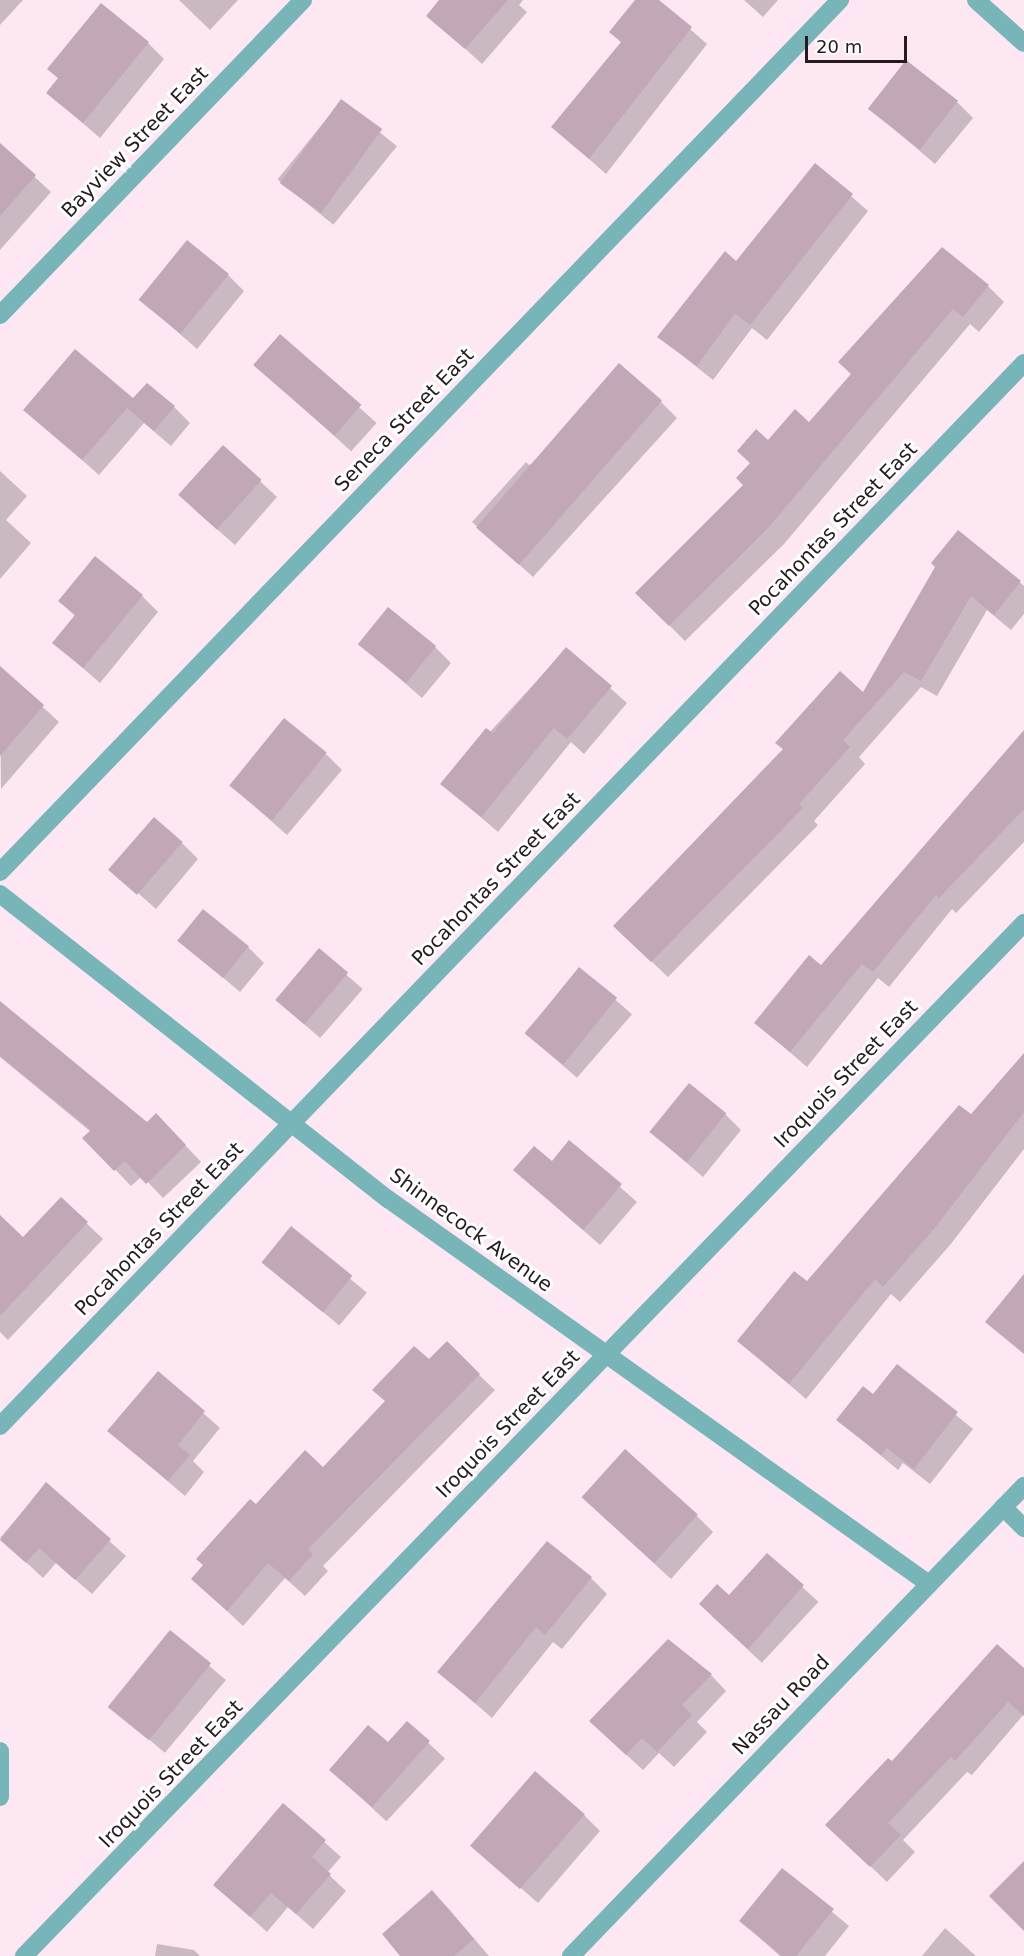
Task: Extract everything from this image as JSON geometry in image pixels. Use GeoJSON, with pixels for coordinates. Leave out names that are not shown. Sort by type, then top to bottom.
{"type":"FeatureCollection","features":[{"type":"Feature","properties":{"kind":"street","name":"Bayview Street East"},"geometry":{"type":"LineString","coordinates":[[0,315],[303,0]]}},
{"type":"Feature","properties":{"kind":"street","name":"Seneca Street East"},"geometry":{"type":"LineString","coordinates":[[0,872],[840,0]]}},
{"type":"Feature","properties":{"kind":"street"},"geometry":{"type":"LineString","coordinates":[[976,0],[1024,43]]}},
{"type":"Feature","properties":{"kind":"street","name":"Pocahontas Street East"},"geometry":{"type":"LineString","coordinates":[[0,1426],[1024,363]]}},
{"type":"Feature","properties":{"kind":"street","name":"Shinnecock Avenue"},"geometry":{"type":"LineString","coordinates":[[0,894],[292,1124],[606,1354],[929,1584]]}},
{"type":"Feature","properties":{"kind":"street","name":"Iroquois Street East"},"geometry":{"type":"LineString","coordinates":[[24,1956],[1024,923]]}},
{"type":"Feature","properties":{"kind":"street","name":"Nassau Road"},"geometry":{"type":"LineString","coordinates":[[571,1956],[1024,1486]]}},
{"type":"Feature","properties":{"kind":"street"},"geometry":{"type":"LineString","coordinates":[[1003,1507],[1024,1528]]}},
{"type":"Feature","properties":{"kind":"street"},"geometry":{"type":"LineString","coordinates":[[0,1751],[0,1797]]}},
{"type":"Feature","properties":{"kind":"building"},"geometry":{"type":"Polygon","coordinates":[[[439,0],[508,0],[465,49],[426,16],[439,0]]]}},
{"type":"Feature","properties":{"kind":"building"},"geometry":{"type":"Polygon","coordinates":[[[635,0],[659,0],[692,27],[589,159],[551,127],[621,42],[609,32],[635,0]]]}},
{"type":"Feature","properties":{"kind":"building"},"geometry":{"type":"Polygon","coordinates":[[[101,3],[149,42],[83,123],[46,93],[58,78],[47,69],[101,3]]]}},
{"type":"Feature","properties":{"kind":"building"},"geometry":{"type":"Polygon","coordinates":[[[906,60],[958,101],[920,149],[868,109],[906,60]]]}},
{"type":"Feature","properties":{"kind":"building"},"geometry":{"type":"Polygon","coordinates":[[[341,99],[382,129],[321,213],[280,183],[341,99]]]}},
{"type":"Feature","properties":{"kind":"building"},"geometry":{"type":"Polygon","coordinates":[[[0,143],[36,175],[0,216],[0,143]]]}},
{"type":"Feature","properties":{"kind":"building"},"geometry":{"type":"Polygon","coordinates":[[[815,163],[853,194],[750,325],[735,313],[697,366],[657,337],[725,251],[736,261],[815,163]]]}},
{"type":"Feature","properties":{"kind":"building"},"geometry":{"type":"Polygon","coordinates":[[[187,240],[229,274],[181,334],[139,300],[187,240]]]}},
{"type":"Feature","properties":{"kind":"building"},"geometry":{"type":"Polygon","coordinates":[[[942,247],[989,285],[963,317],[953,309],[768,528],[669,626],[635,593],[743,485],[736,478],[750,463],[737,451],[756,429],[768,440],[795,409],[809,422],[851,374],[838,362],[942,247]]]}},
{"type":"Feature","properties":{"kind":"building"},"geometry":{"type":"Polygon","coordinates":[[[280,334],[362,405],[335,436],[253,365],[280,334]]]}},
{"type":"Feature","properties":{"kind":"building"},"geometry":{"type":"Polygon","coordinates":[[[75,349],[133,398],[147,383],[175,406],[154,431],[127,408],[82,460],[23,410],[75,349]]]}},
{"type":"Feature","properties":{"kind":"building"},"geometry":{"type":"Polygon","coordinates":[[[619,363],[662,400],[519,565],[476,528],[619,363]]]}},
{"type":"Feature","properties":{"kind":"building"},"geometry":{"type":"Polygon","coordinates":[[[223,445],[262,480],[217,530],[178,495],[223,445]]]}},
{"type":"Feature","properties":{"kind":"building"},"geometry":{"type":"Polygon","coordinates":[[[958,530],[1021,581],[994,615],[971,596],[921,681],[904,672],[843,740],[850,747],[799,804],[803,808],[651,962],[613,926],[783,749],[775,743],[840,671],[863,692],[935,567],[931,563],[958,530]]]}},
{"type":"Feature","properties":{"kind":"building"},"geometry":{"type":"Polygon","coordinates":[[[95,556],[143,595],[83,668],[52,643],[75,615],[58,601],[95,556]]]}},
{"type":"Feature","properties":{"kind":"building"},"geometry":{"type":"Polygon","coordinates":[[[388,607],[436,646],[406,683],[358,644],[388,607]]]}},
{"type":"Feature","properties":{"kind":"building"},"geometry":{"type":"Polygon","coordinates":[[[566,647],[612,686],[567,739],[554,728],[481,817],[440,784],[486,728],[493,733],[566,647]]]}},
{"type":"Feature","properties":{"kind":"building"},"geometry":{"type":"Polygon","coordinates":[[[0,666],[44,705],[0,756],[0,666]]]}},
{"type":"Feature","properties":{"kind":"building"},"geometry":{"type":"Polygon","coordinates":[[[284,718],[327,753],[272,820],[229,786],[284,718]]]}},
{"type":"Feature","properties":{"kind":"building"},"geometry":{"type":"Polygon","coordinates":[[[1024,730],[1024,809],[939,898],[936,895],[873,972],[862,964],[790,1052],[754,1023],[809,955],[821,965],[1024,730]]]}},
{"type":"Feature","properties":{"kind":"building"},"geometry":{"type":"Polygon","coordinates":[[[154,817],[183,842],[137,895],[108,870],[154,817]]]}},
{"type":"Feature","properties":{"kind":"building"},"geometry":{"type":"Polygon","coordinates":[[[203,909],[249,946],[223,978],[177,941],[203,909]]]}},
{"type":"Feature","properties":{"kind":"building"},"geometry":{"type":"Polygon","coordinates":[[[319,948],[348,972],[304,1025],[275,1000],[319,948]]]}},
{"type":"Feature","properties":{"kind":"building"},"geometry":{"type":"Polygon","coordinates":[[[579,967],[617,998],[563,1065],[525,1034],[579,967]]]}},
{"type":"Feature","properties":{"kind":"building"},"geometry":{"type":"Polygon","coordinates":[[[0,1001],[147,1122],[156,1113],[186,1145],[146,1184],[125,1161],[114,1171],[82,1138],[91,1130],[0,1056],[0,1001]]]}},
{"type":"Feature","properties":{"kind":"building"},"geometry":{"type":"Polygon","coordinates":[[[1024,1053],[1024,1112],[934,1229],[883,1287],[875,1279],[789,1384],[737,1341],[794,1271],[807,1281],[959,1105],[971,1114],[1024,1053]]]}},
{"type":"Feature","properties":{"kind":"building"},"geometry":{"type":"Polygon","coordinates":[[[689,1083],[726,1113],[687,1162],[649,1132],[689,1083]]]}},
{"type":"Feature","properties":{"kind":"building"},"geometry":{"type":"Polygon","coordinates":[[[569,1140],[622,1184],[583,1230],[513,1170],[534,1146],[552,1161],[569,1140]]]}},
{"type":"Feature","properties":{"kind":"building"},"geometry":{"type":"Polygon","coordinates":[[[61,1197],[88,1222],[0,1316],[0,1215],[23,1237],[61,1197]]]}},
{"type":"Feature","properties":{"kind":"building"},"geometry":{"type":"Polygon","coordinates":[[[291,1226],[352,1276],[323,1312],[261,1263],[291,1226]]]}},
{"type":"Feature","properties":{"kind":"building"},"geometry":{"type":"Polygon","coordinates":[[[1024,1274],[1024,1354],[985,1322],[1024,1274]]]}},
{"type":"Feature","properties":{"kind":"building"},"geometry":{"type":"Polygon","coordinates":[[[447,1341],[480,1374],[308,1549],[313,1554],[289,1581],[268,1563],[227,1611],[191,1579],[203,1565],[196,1559],[250,1499],[256,1504],[305,1450],[323,1467],[385,1401],[372,1390],[414,1346],[429,1359],[447,1341]]]}},
{"type":"Feature","properties":{"kind":"building"},"geometry":{"type":"Polygon","coordinates":[[[897,1364],[958,1412],[914,1469],[887,1448],[881,1455],[836,1420],[863,1386],[873,1394],[897,1364]]]}},
{"type":"Feature","properties":{"kind":"building"},"geometry":{"type":"Polygon","coordinates":[[[158,1371],[205,1411],[178,1445],[190,1455],[168,1481],[107,1431],[158,1371]]]}},
{"type":"Feature","properties":{"kind":"building"},"geometry":{"type":"Polygon","coordinates":[[[625,1449],[698,1515],[654,1563],[582,1497],[625,1449]]]}},
{"type":"Feature","properties":{"kind":"building"},"geometry":{"type":"Polygon","coordinates":[[[46,1482],[111,1539],[75,1580],[39,1548],[26,1563],[0,1540],[46,1482]]]}},
{"type":"Feature","properties":{"kind":"building"},"geometry":{"type":"Polygon","coordinates":[[[547,1541],[592,1577],[545,1635],[536,1627],[475,1703],[437,1672],[547,1541]]]}},
{"type":"Feature","properties":{"kind":"building"},"geometry":{"type":"Polygon","coordinates":[[[767,1553],[804,1585],[748,1649],[699,1604],[717,1584],[729,1595],[767,1553]]]}},
{"type":"Feature","properties":{"kind":"building"},"geometry":{"type":"Polygon","coordinates":[[[170,1630],[211,1663],[149,1740],[108,1707],[170,1630]]]}},
{"type":"Feature","properties":{"kind":"building"},"geometry":{"type":"Polygon","coordinates":[[[668,1639],[712,1674],[682,1705],[692,1715],[657,1752],[642,1738],[626,1755],[589,1721],[668,1639]]]}},
{"type":"Feature","properties":{"kind":"building"},"geometry":{"type":"Polygon","coordinates":[[[997,1644],[1024,1668],[1024,1716],[1008,1702],[955,1761],[951,1757],[888,1823],[901,1835],[870,1867],[825,1825],[888,1758],[892,1761],[997,1644]]]}},
{"type":"Feature","properties":{"kind":"building"},"geometry":{"type":"Polygon","coordinates":[[[407,1721],[430,1741],[372,1807],[329,1770],[368,1725],[388,1742],[407,1721]]]}},
{"type":"Feature","properties":{"kind":"building"},"geometry":{"type":"Polygon","coordinates":[[[535,1771],[585,1814],[520,1889],[470,1846],[535,1771]]]}},
{"type":"Feature","properties":{"kind":"building"},"geometry":{"type":"Polygon","coordinates":[[[283,1803],[326,1840],[312,1857],[331,1874],[296,1914],[271,1893],[250,1917],[213,1885],[283,1803]]]}},
{"type":"Feature","properties":{"kind":"building"},"geometry":{"type":"Polygon","coordinates":[[[1024,1861],[1024,1931],[989,1896],[1024,1861]]]}},
{"type":"Feature","properties":{"kind":"building"},"geometry":{"type":"Polygon","coordinates":[[[782,1868],[834,1909],[796,1956],[782,1956],[739,1921],[782,1868]]]}},
{"type":"Feature","properties":{"kind":"building"},"geometry":{"type":"Polygon","coordinates":[[[432,1890],[474,1939],[454,1956],[400,1956],[382,1934],[432,1890]]]}}]}
